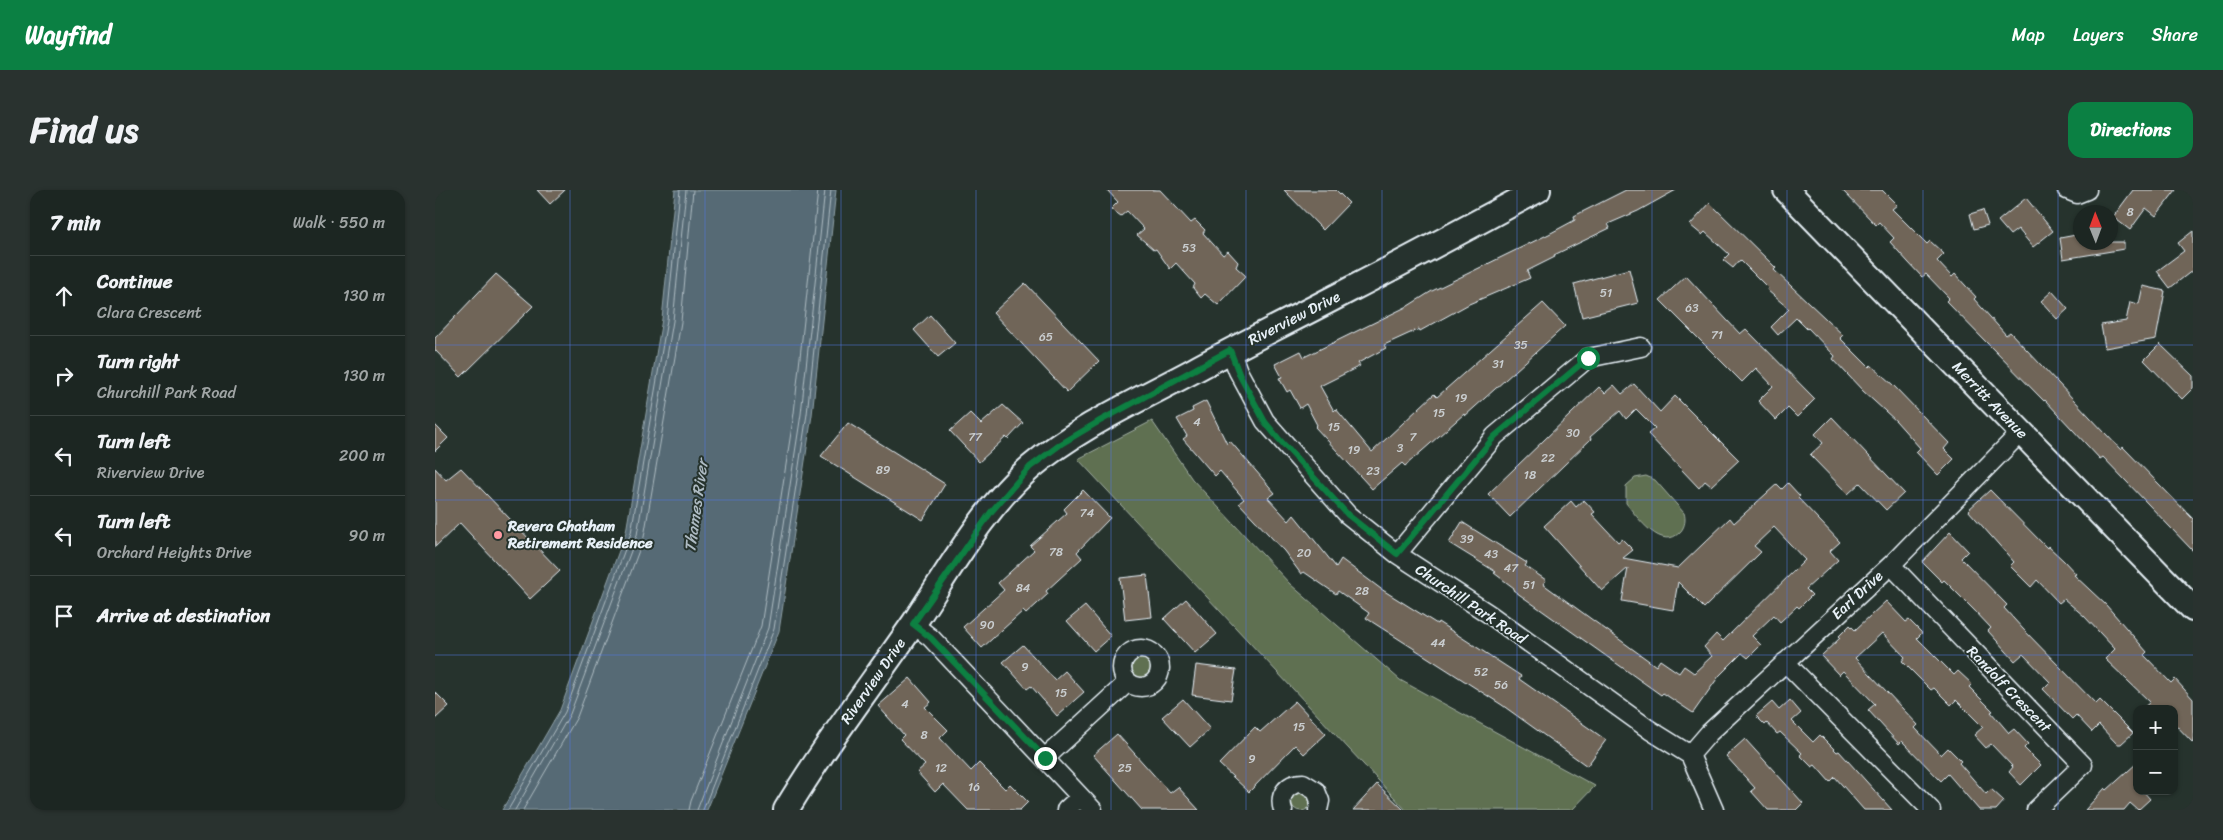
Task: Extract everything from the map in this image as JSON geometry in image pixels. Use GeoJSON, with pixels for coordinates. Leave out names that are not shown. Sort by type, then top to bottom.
{"type":"FeatureCollection","features":[{"type":"Feature","properties":{"kind":"street","name":"Riverview Drive"},"geometry":{"type":"LineString","coordinates":[[786,810],[814,765],[991,512],[1030,467],[1061,444],[1098,422],[1230,350],[1350,290],[1538,190]]}},
{"type":"Feature","properties":{"kind":"street","name":"Merritt Avenue"},"geometry":{"type":"LineString","coordinates":[[1786,190],[2193,609]]}},
{"type":"Feature","properties":{"kind":"street"},"geometry":{"type":"LineString","coordinates":[[2067,190],[2077,194],[2087,190]]}},
{"type":"Feature","properties":{"kind":"street"},"geometry":{"type":"LineString","coordinates":[[1397,554],[1502,430],[1588,358],[1641,347]]}},
{"type":"Feature","properties":{"kind":"street","name":"Churchill Park Road"},"geometry":{"type":"LineString","coordinates":[[1230,350],[1240,376],[1265,422],[1348,515],[1397,554],[1489,614],[1651,730],[1690,755]]}},
{"type":"Feature","properties":{"kind":"street","name":"Earl Drive"},"geometry":{"type":"LineString","coordinates":[[1690,755],[1709,733],[1891,565],[2021,432]]}},
{"type":"Feature","properties":{"kind":"street","name":"Randolf Crescent"},"geometry":{"type":"LineString","coordinates":[[1891,565],[2083,765],[2035,810]]}},
{"type":"Feature","properties":{"kind":"street"},"geometry":{"type":"LineString","coordinates":[[913,624],[931,638],[1093,810]]}},
{"type":"Feature","properties":{"kind":"street"},"geometry":{"type":"LineString","coordinates":[[1785,662],[1931,810]]}},
{"type":"Feature","properties":{"kind":"street"},"geometry":{"type":"LineString","coordinates":[[1045,758],[1129,682]]}},
{"type":"Feature","properties":{"kind":"street"},"geometry":{"type":"LineString","coordinates":[[1690,755],[1714,810]]}},
{"type":"Feature","properties":{"kind":"street"},"geometry":{"type":"LineString","coordinates":[[1283,810],[1281,801],[1284,791],[1297,783],[1308,784],[1316,791],[1319,801],[1318,810]]}},
{"type":"Feature","properties":{"kind":"street"},"geometry":{"type":"LineString","coordinates":[[1066,810],[1080,797]]}},
{"type":"Feature","properties":{"kind":"green space"},"geometry":{"type":"Polygon","coordinates":[[[1152,421],[1192,479],[1290,584],[1400,680],[1595,786],[1572,810],[1406,810],[1078,459],[1152,421]]]}},
{"type":"Feature","properties":{"kind":"green space"},"geometry":{"type":"Polygon","coordinates":[[[1646,476],[1655,480],[1684,513],[1683,527],[1674,537],[1658,536],[1643,524],[1626,503],[1626,486],[1635,478],[1646,476]]]}},
{"type":"Feature","properties":{"kind":"green space"},"geometry":{"type":"Polygon","coordinates":[[[1142,658],[1149,661],[1152,668],[1149,675],[1142,678],[1135,675],[1132,668],[1135,661],[1142,658]]]}},
{"type":"Feature","properties":{"kind":"green space"},"geometry":{"type":"Polygon","coordinates":[[[1301,791],[1308,794],[1311,801],[1308,808],[1301,811],[1294,808],[1291,801],[1294,794],[1301,791]]]}},
{"type":"Feature","properties":{"kind":"water","name":"Thames River"},"geometry":{"type":"Polygon","coordinates":[[[675,190],[836,190],[812,415],[779,631],[707,810],[502,810],[560,710],[626,532],[662,319],[675,190]]]}},
{"type":"Feature","properties":{"kind":"building"},"geometry":{"type":"Polygon","coordinates":[[[537,190],[565,190],[550,204],[537,190]]]}},
{"type":"Feature","properties":{"kind":"building"},"geometry":{"type":"Polygon","coordinates":[[[1107,190],[1160,190],[1191,223],[1195,220],[1205,230],[1203,233],[1223,255],[1228,251],[1238,262],[1236,267],[1246,276],[1218,305],[1205,294],[1201,298],[1193,288],[1195,284],[1176,263],[1170,269],[1156,249],[1154,250],[1137,235],[1144,229],[1127,211],[1121,216],[1111,209],[1118,202],[1107,190]]]}},
{"type":"Feature","properties":{"kind":"building"},"geometry":{"type":"Polygon","coordinates":[[[1284,190],[1336,190],[1349,203],[1323,230],[1284,190]]]}},
{"type":"Feature","properties":{"kind":"building"},"geometry":{"type":"Polygon","coordinates":[[[1626,190],[1676,190],[1638,211],[1608,224],[1610,228],[1554,255],[1555,257],[1527,271],[1530,278],[1469,304],[1420,331],[1419,329],[1384,345],[1386,348],[1358,363],[1360,366],[1320,386],[1334,411],[1336,409],[1372,452],[1434,394],[1437,397],[1543,303],[1565,326],[1465,416],[1464,414],[1405,466],[1402,463],[1372,489],[1315,427],[1317,425],[1306,404],[1300,408],[1290,390],[1287,392],[1279,378],[1282,377],[1275,364],[1301,351],[1304,357],[1408,306],[1432,291],[1549,234],[1575,220],[1574,216],[1626,190]]]}},
{"type":"Feature","properties":{"kind":"building"},"geometry":{"type":"Polygon","coordinates":[[[1842,190],[1882,190],[1897,205],[1892,209],[1927,244],[1930,241],[1944,254],[1937,261],[1952,277],[1955,274],[2006,335],[2010,332],[2121,450],[2123,447],[2193,519],[2193,551],[2103,457],[2100,459],[2045,400],[1946,301],[1949,298],[1926,274],[1922,277],[1890,242],[1894,238],[1879,222],[1876,225],[1842,190]]]}},
{"type":"Feature","properties":{"kind":"building"},"geometry":{"type":"Polygon","coordinates":[[[2133,190],[2176,190],[2156,216],[2146,208],[2130,230],[2118,221],[2118,210],[2133,190]]]}},
{"type":"Feature","properties":{"kind":"building"},"geometry":{"type":"Polygon","coordinates":[[[2026,198],[2053,231],[2033,247],[2018,229],[2010,235],[1998,221],[2026,198]]]}},
{"type":"Feature","properties":{"kind":"building"},"geometry":{"type":"Polygon","coordinates":[[[1710,203],[1776,268],[1774,270],[1843,335],[1840,338],[1869,367],[1871,365],[1893,385],[1949,443],[1944,449],[1954,459],[1938,475],[1916,452],[1920,448],[1896,421],[1863,391],[1833,359],[1835,356],[1808,328],[1796,318],[1778,335],[1771,327],[1789,309],[1767,290],[1768,288],[1740,260],[1733,268],[1723,260],[1729,254],[1705,232],[1702,235],[1690,225],[1710,203]]]}},
{"type":"Feature","properties":{"kind":"building"},"geometry":{"type":"Polygon","coordinates":[[[1983,210],[1988,225],[1974,229],[1970,214],[1983,210]]]}},
{"type":"Feature","properties":{"kind":"building"},"geometry":{"type":"Polygon","coordinates":[[[2193,231],[2193,270],[2170,288],[2157,271],[2184,251],[2178,243],[2193,231]]]}},
{"type":"Feature","properties":{"kind":"building"},"geometry":{"type":"Polygon","coordinates":[[[2073,236],[2073,250],[2118,250],[2063,259],[2060,238],[2073,236]]]}},
{"type":"Feature","properties":{"kind":"building"},"geometry":{"type":"Polygon","coordinates":[[[2118,242],[2124,242],[2124,249],[2118,250],[2118,242]]]}},
{"type":"Feature","properties":{"kind":"building"},"geometry":{"type":"Polygon","coordinates":[[[1629,269],[1638,303],[1582,317],[1574,284],[1629,269]]]}},
{"type":"Feature","properties":{"kind":"building"},"geometry":{"type":"Polygon","coordinates":[[[496,274],[533,306],[461,377],[435,350],[435,338],[496,274]]]}},
{"type":"Feature","properties":{"kind":"building"},"geometry":{"type":"Polygon","coordinates":[[[1686,276],[1740,334],[1746,329],[1815,399],[1797,417],[1788,408],[1776,420],[1758,401],[1773,386],[1756,368],[1742,382],[1660,300],[1686,276]]]}},
{"type":"Feature","properties":{"kind":"building"},"geometry":{"type":"Polygon","coordinates":[[[1025,283],[1099,361],[1067,392],[993,313],[1025,283]]]}},
{"type":"Feature","properties":{"kind":"building"},"geometry":{"type":"Polygon","coordinates":[[[2143,286],[2165,291],[2156,339],[2105,348],[2101,325],[2126,321],[2130,302],[2139,304],[2143,286]]]}},
{"type":"Feature","properties":{"kind":"building"},"geometry":{"type":"Polygon","coordinates":[[[2052,291],[2068,309],[2057,319],[2041,301],[2052,291]]]}},
{"type":"Feature","properties":{"kind":"building"},"geometry":{"type":"Polygon","coordinates":[[[930,315],[955,343],[938,357],[914,330],[930,315]]]}},
{"type":"Feature","properties":{"kind":"building"},"geometry":{"type":"Polygon","coordinates":[[[2160,344],[2193,376],[2193,388],[2182,399],[2144,360],[2160,344]]]}},
{"type":"Feature","properties":{"kind":"building"},"geometry":{"type":"Polygon","coordinates":[[[1634,384],[1660,412],[1675,396],[1739,460],[1711,486],[1705,481],[1699,488],[1648,434],[1655,428],[1636,409],[1626,419],[1620,411],[1590,437],[1591,439],[1510,517],[1488,494],[1599,387],[1605,393],[1614,385],[1622,394],[1634,384]]]}},
{"type":"Feature","properties":{"kind":"building"},"geometry":{"type":"Polygon","coordinates":[[[1206,401],[1227,444],[1230,441],[1275,493],[1268,498],[1289,521],[1294,515],[1336,567],[1341,559],[1381,589],[1437,624],[1438,622],[1521,676],[1519,679],[1606,740],[1587,766],[1502,705],[1366,618],[1369,613],[1338,591],[1336,594],[1304,572],[1301,574],[1284,551],[1239,503],[1244,499],[1220,471],[1215,476],[1183,439],[1187,436],[1177,419],[1193,411],[1192,408],[1206,401]]]}},
{"type":"Feature","properties":{"kind":"building"},"geometry":{"type":"Polygon","coordinates":[[[1003,405],[1023,423],[1008,439],[1006,437],[979,462],[950,431],[970,413],[981,424],[1003,405]]]}},
{"type":"Feature","properties":{"kind":"building"},"geometry":{"type":"Polygon","coordinates":[[[1832,417],[1904,493],[1886,510],[1860,483],[1848,494],[1810,455],[1823,443],[1815,434],[1832,417]]]}},
{"type":"Feature","properties":{"kind":"building"},"geometry":{"type":"Polygon","coordinates":[[[848,423],[945,484],[923,520],[821,456],[848,423]]]}},
{"type":"Feature","properties":{"kind":"building"},"geometry":{"type":"Polygon","coordinates":[[[435,425],[448,438],[435,451],[435,425]]]}},
{"type":"Feature","properties":{"kind":"building","name":"Revera Chatham Retirement Residence"},"geometry":{"type":"Polygon","coordinates":[[[435,468],[446,480],[461,468],[560,571],[530,599],[460,523],[435,547],[435,468]]]}},
{"type":"Feature","properties":{"kind":"building"},"geometry":{"type":"Polygon","coordinates":[[[1788,483],[1800,496],[1798,498],[1840,542],[1830,551],[1838,560],[1806,589],[1812,595],[1799,608],[1797,606],[1780,622],[1774,615],[1752,636],[1761,645],[1748,658],[1742,653],[1719,676],[1693,713],[1663,693],[1661,695],[1513,590],[1514,588],[1494,573],[1496,572],[1449,543],[1462,522],[1527,563],[1525,566],[1546,580],[1543,584],[1656,666],[1660,660],[1679,673],[1684,666],[1694,673],[1712,656],[1704,647],[1716,634],[1723,641],[1805,560],[1774,527],[1754,546],[1761,552],[1704,608],[1678,582],[1673,610],[1622,601],[1628,568],[1602,591],[1544,526],[1571,501],[1576,507],[1584,500],[1595,512],[1592,514],[1618,542],[1622,539],[1633,550],[1623,558],[1678,568],[1730,518],[1734,523],[1777,484],[1782,489],[1788,483]]]}},
{"type":"Feature","properties":{"kind":"building"},"geometry":{"type":"Polygon","coordinates":[[[1083,490],[1110,518],[1077,552],[1082,558],[1046,591],[1048,594],[1026,614],[1023,611],[982,648],[963,627],[1004,590],[998,583],[1034,550],[1030,546],[1067,513],[1064,509],[1083,490]]]}},
{"type":"Feature","properties":{"kind":"building"},"geometry":{"type":"Polygon","coordinates":[[[1990,490],[2047,548],[2048,546],[2064,561],[2076,574],[2074,575],[2106,605],[2147,652],[2144,655],[2171,683],[2175,679],[2193,699],[2193,743],[2178,727],[2178,705],[2147,705],[2150,702],[2105,659],[2115,649],[2084,616],[2064,599],[2059,603],[2037,580],[2031,587],[2010,566],[2014,562],[1968,510],[1990,490]]]}},
{"type":"Feature","properties":{"kind":"building"},"geometry":{"type":"Polygon","coordinates":[[[1950,532],[1968,551],[1961,558],[2007,605],[2004,608],[2023,629],[2096,704],[2100,700],[2133,733],[2121,744],[2117,744],[2099,725],[2092,732],[2076,715],[2072,719],[2043,689],[2050,682],[2023,654],[2015,661],[1988,631],[1991,628],[1944,580],[1942,582],[1922,562],[1950,532]]]}},
{"type":"Feature","properties":{"kind":"building"},"geometry":{"type":"Polygon","coordinates":[[[1147,575],[1152,617],[1125,620],[1120,578],[1147,575]]]}},
{"type":"Feature","properties":{"kind":"building"},"geometry":{"type":"Polygon","coordinates":[[[1186,599],[1217,634],[1195,653],[1164,619],[1186,599]]]}},
{"type":"Feature","properties":{"kind":"building"},"geometry":{"type":"Polygon","coordinates":[[[1886,601],[1906,622],[1909,620],[1922,633],[1917,638],[1954,675],[1958,671],[1972,684],[1969,687],[1993,711],[1991,712],[2009,733],[2014,729],[2028,744],[2024,748],[2041,765],[2021,785],[2009,772],[2013,767],[1991,744],[1986,748],[1974,735],[1983,727],[1956,700],[1951,705],[1934,688],[1931,690],[1902,661],[1905,657],[1882,633],[1855,658],[1918,725],[1915,728],[1941,755],[1948,748],[1961,761],[1959,763],[1986,794],[1991,789],[2004,801],[1996,810],[1979,810],[1948,774],[1941,781],[1902,741],[1899,744],[1868,710],[1875,704],[1843,671],[1839,675],[1821,656],[1840,638],[1838,637],[1850,625],[1855,630],[1886,601]]]}},
{"type":"Feature","properties":{"kind":"building"},"geometry":{"type":"Polygon","coordinates":[[[1085,606],[1111,636],[1094,651],[1067,621],[1085,606]]]}},
{"type":"Feature","properties":{"kind":"building"},"geometry":{"type":"Polygon","coordinates":[[[1023,645],[1055,680],[1065,671],[1084,692],[1057,716],[1031,686],[1027,689],[1003,662],[1023,645]]]}},
{"type":"Feature","properties":{"kind":"building"},"geometry":{"type":"Polygon","coordinates":[[[1196,665],[1236,670],[1231,700],[1192,695],[1196,665]]]}},
{"type":"Feature","properties":{"kind":"building"},"geometry":{"type":"Polygon","coordinates":[[[910,678],[931,702],[925,707],[948,730],[940,738],[971,771],[979,763],[1005,789],[1010,784],[1028,802],[1020,810],[968,810],[943,784],[935,792],[917,772],[925,765],[900,739],[904,735],[878,706],[910,678]]]}},
{"type":"Feature","properties":{"kind":"building"},"geometry":{"type":"Polygon","coordinates":[[[435,692],[449,706],[435,719],[435,692]]]}},
{"type":"Feature","properties":{"kind":"building"},"geometry":{"type":"Polygon","coordinates":[[[1183,699],[1210,729],[1190,747],[1162,717],[1183,699]]]}},
{"type":"Feature","properties":{"kind":"building"},"geometry":{"type":"Polygon","coordinates":[[[1790,700],[1801,713],[1792,721],[1813,742],[1820,735],[1837,752],[1839,751],[1892,810],[1864,810],[1835,777],[1830,782],[1815,765],[1812,767],[1800,755],[1802,753],[1780,732],[1777,734],[1767,723],[1765,725],[1756,716],[1772,702],[1779,710],[1790,700]]]}},
{"type":"Feature","properties":{"kind":"building"},"geometry":{"type":"Polygon","coordinates":[[[1295,701],[1326,734],[1304,754],[1295,745],[1249,792],[1219,764],[1255,727],[1260,732],[1295,701]]]}},
{"type":"Feature","properties":{"kind":"building"},"geometry":{"type":"Polygon","coordinates":[[[1117,734],[1170,793],[1178,787],[1199,810],[1142,810],[1093,755],[1117,734]]]}},
{"type":"Feature","properties":{"kind":"building"},"geometry":{"type":"Polygon","coordinates":[[[1745,739],[1803,803],[1796,810],[1768,810],[1751,791],[1755,788],[1726,756],[1745,739]]]}},
{"type":"Feature","properties":{"kind":"building"},"geometry":{"type":"Polygon","coordinates":[[[2133,767],[2133,795],[2146,795],[2150,799],[2138,810],[2130,803],[2124,810],[2085,810],[2105,788],[2107,790],[2133,767]]]}},
{"type":"Feature","properties":{"kind":"building"},"geometry":{"type":"Polygon","coordinates":[[[1377,784],[1404,810],[1353,810],[1377,784]]]}},
{"type":"Feature","properties":{"kind":"place","name":"Revera Chatham Retirement Residence"},"geometry":{"type":"Point","coordinates":[498,535]}},
{"type":"Feature","properties":{"kind":"route"},"geometry":{"type":"LineString","coordinates":[[1045,758],[931,638],[913,624],[958,556],[1000,500],[1030,467],[1061,444],[1230,350],[1240,376],[1265,422],[1278,438],[1348,515],[1397,554],[1495,436],[1588,358]]}}]}
